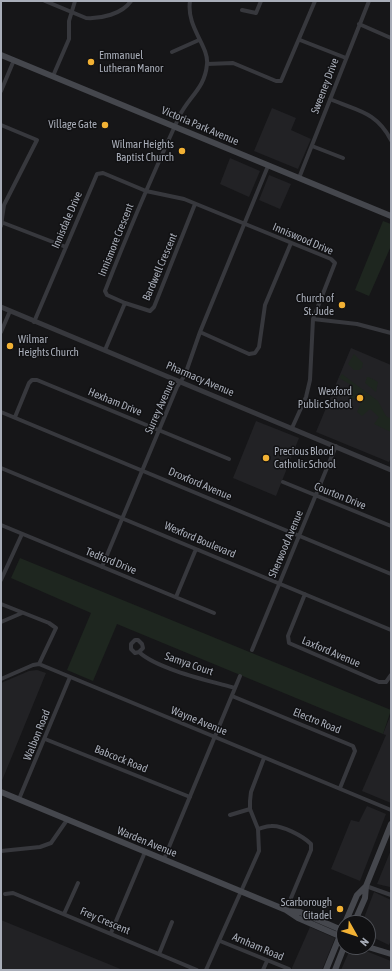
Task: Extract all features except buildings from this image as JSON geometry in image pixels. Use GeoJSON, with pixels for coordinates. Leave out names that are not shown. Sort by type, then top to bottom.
{"type":"FeatureCollection","features":[{"type":"Feature","properties":{"kind":"main road","name":"Victoria Park Avenue"},"geometry":{"type":"LineString","coordinates":[[1,55],[391,216]]}},
{"type":"Feature","properties":{"kind":"main road","name":"Warden Avenue"},"geometry":{"type":"LineString","coordinates":[[1,792],[286,910],[298,918],[336,934]]}},
{"type":"Feature","properties":{"kind":"main road"},"geometry":{"type":"LineString","coordinates":[[358,915],[365,898],[366,886],[391,824]]}},
{"type":"Feature","properties":{"kind":"main road"},"geometry":{"type":"LineString","coordinates":[[348,915],[357,895],[366,886]]}},
{"type":"Feature","properties":{"kind":"main road","name":"Warden Avenue"},"geometry":{"type":"LineString","coordinates":[[286,910],[300,912],[336,926]]}},
{"type":"Feature","properties":{"kind":"main road"},"geometry":{"type":"LineString","coordinates":[[326,970],[336,949]]}},
{"type":"Feature","properties":{"kind":"main road"},"geometry":{"type":"LineString","coordinates":[[376,949],[391,954]]}},
{"type":"Feature","properties":{"kind":"main road"},"geometry":{"type":"LineString","coordinates":[[335,970],[341,955]]}},
{"type":"Feature","properties":{"kind":"street"},"geometry":{"type":"LineString","coordinates":[[45,1],[86,18],[93,19],[117,13],[128,6],[131,1]]}},
{"type":"Feature","properties":{"kind":"street"},"geometry":{"type":"LineString","coordinates":[[52,76],[69,39],[69,21],[75,1]]}},
{"type":"Feature","properties":{"kind":"street"},"geometry":{"type":"LineString","coordinates":[[190,1],[190,21],[207,58],[207,64],[233,63],[276,81],[281,81],[300,40],[315,1]]}},
{"type":"Feature","properties":{"kind":"street"},"geometry":{"type":"LineString","coordinates":[[242,10],[256,13],[261,1]]}},
{"type":"Feature","properties":{"kind":"street","name":"Sweeney Drive"},"geometry":{"type":"LineString","coordinates":[[299,178],[369,1]]}},
{"type":"Feature","properties":{"kind":"street"},"geometry":{"type":"LineString","coordinates":[[359,24],[391,38]]}},
{"type":"Feature","properties":{"kind":"street"},"geometry":{"type":"LineString","coordinates":[[172,52],[199,40]]}},
{"type":"Feature","properties":{"kind":"street"},"geometry":{"type":"LineString","coordinates":[[300,40],[346,58]]}},
{"type":"Feature","properties":{"kind":"street"},"geometry":{"type":"LineString","coordinates":[[1,91],[14,60]]}},
{"type":"Feature","properties":{"kind":"street","name":"Innismore Crescent"},"geometry":{"type":"LineString","coordinates":[[125,303],[107,295],[105,291],[146,191],[182,111],[200,89],[207,64]]}},
{"type":"Feature","properties":{"kind":"street"},"geometry":{"type":"LineString","coordinates":[[330,99],[371,115],[384,127],[391,140]]}},
{"type":"Feature","properties":{"kind":"street"},"geometry":{"type":"LineString","coordinates":[[1,125],[37,140],[4,205],[1,226]]}},
{"type":"Feature","properties":{"kind":"street"},"geometry":{"type":"LineString","coordinates":[[312,146],[343,158]]}},
{"type":"Feature","properties":{"kind":"street","name":"Surrey Avenue"},"geometry":{"type":"LineString","coordinates":[[102,567],[159,430],[193,355],[200,332],[268,166]]}},
{"type":"Feature","properties":{"kind":"street","name":"Innisdale Drive"},"geometry":{"type":"LineString","coordinates":[[34,322],[97,174],[103,173],[146,191]]}},
{"type":"Feature","properties":{"kind":"street","name":"Inniswood Drive"},"geometry":{"type":"LineString","coordinates":[[146,191],[184,199],[291,243],[335,263],[313,319],[310,380],[306,397],[292,428]]}},
{"type":"Feature","properties":{"kind":"street","name":"Bardwell Crescent"},"geometry":{"type":"LineString","coordinates":[[125,303],[150,311],[154,307],[196,204]]}},
{"type":"Feature","properties":{"kind":"street"},"geometry":{"type":"LineString","coordinates":[[1,222],[66,247]]}},
{"type":"Feature","properties":{"kind":"street"},"geometry":{"type":"LineString","coordinates":[[200,332],[249,354],[255,354],[259,347],[265,304],[291,243]]}},
{"type":"Feature","properties":{"kind":"street"},"geometry":{"type":"LineString","coordinates":[[105,350],[125,303]]}},
{"type":"Feature","properties":{"kind":"street","name":"Pharmacy Avenue"},"geometry":{"type":"LineString","coordinates":[[1,307],[391,470]]}},
{"type":"Feature","properties":{"kind":"street"},"geometry":{"type":"LineString","coordinates":[[1,332],[10,311]]}},
{"type":"Feature","properties":{"kind":"street"},"geometry":{"type":"LineString","coordinates":[[313,319],[357,324],[391,333]]}},
{"type":"Feature","properties":{"kind":"street","name":"Hexham Drive"},"geometry":{"type":"LineString","coordinates":[[15,417],[29,383],[32,380],[37,380],[229,459]]}},
{"type":"Feature","properties":{"kind":"street","name":"Droxford Avenue"},"geometry":{"type":"LineString","coordinates":[[1,412],[391,574]]}},
{"type":"Feature","properties":{"kind":"street","name":"Sherwood Avenue"},"geometry":{"type":"LineString","coordinates":[[252,650],[336,446]]}},
{"type":"Feature","properties":{"kind":"street","name":"Wexford Boulevard"},"geometry":{"type":"LineString","coordinates":[[1,468],[391,630]]}},
{"type":"Feature","properties":{"kind":"street","name":"Courton Drive"},"geometry":{"type":"LineString","coordinates":[[283,482],[391,526]]}},
{"type":"Feature","properties":{"kind":"street","name":"Tedford Drive"},"geometry":{"type":"LineString","coordinates":[[1,525],[214,613]]}},
{"type":"Feature","properties":{"kind":"street"},"geometry":{"type":"LineString","coordinates":[[1,580],[22,534]]}},
{"type":"Feature","properties":{"kind":"street"},"geometry":{"type":"LineString","coordinates":[[176,597],[196,549]]}},
{"type":"Feature","properties":{"kind":"street","name":"Laxford Avenue"},"geometry":{"type":"LineString","coordinates":[[305,594],[288,636],[289,643],[379,682],[386,682],[391,675]]}},
{"type":"Feature","properties":{"kind":"street"},"geometry":{"type":"LineString","coordinates":[[1,604],[49,623],[56,628],[39,664],[33,665],[1,679]]}},
{"type":"Feature","properties":{"kind":"street"},"geometry":{"type":"LineString","coordinates":[[1,622],[22,613]]}},
{"type":"Feature","properties":{"kind":"street","name":"Samya Court"},"geometry":{"type":"LineString","coordinates":[[140,652],[144,656],[176,670],[235,688]]}},
{"type":"Feature","properties":{"kind":"street","name":"Wayne Avenue"},"geometry":{"type":"LineString","coordinates":[[39,664],[391,810]]}},
{"type":"Feature","properties":{"kind":"street"},"geometry":{"type":"LineString","coordinates":[[164,859],[240,676]]}},
{"type":"Feature","properties":{"kind":"street","name":"Walbon Road"},"geometry":{"type":"LineString","coordinates":[[19,799],[70,677]]}},
{"type":"Feature","properties":{"kind":"street","name":"Electro Road"},"geometry":{"type":"LineString","coordinates":[[232,696],[353,746],[355,751],[340,788]]}},
{"type":"Feature","properties":{"kind":"street","name":"Babcock Road"},"geometry":{"type":"LineString","coordinates":[[44,739],[190,797]]}},
{"type":"Feature","properties":{"kind":"street"},"geometry":{"type":"LineString","coordinates":[[206,970],[259,851],[258,829],[250,809],[250,792],[264,758]]}},
{"type":"Feature","properties":{"kind":"street"},"geometry":{"type":"LineString","coordinates":[[230,815],[250,809]]}},
{"type":"Feature","properties":{"kind":"street"},"geometry":{"type":"LineString","coordinates":[[1,851],[40,847],[51,843],[58,836],[67,820]]}},
{"type":"Feature","properties":{"kind":"street"},"geometry":{"type":"LineString","coordinates":[[258,829],[271,826],[282,828],[307,840],[311,844],[311,850],[286,910]]}},
{"type":"Feature","properties":{"kind":"street"},"geometry":{"type":"LineString","coordinates":[[111,933],[145,852]]}},
{"type":"Feature","properties":{"kind":"street"},"geometry":{"type":"LineString","coordinates":[[64,914],[78,883]]}},
{"type":"Feature","properties":{"kind":"street"},"geometry":{"type":"LineString","coordinates":[[366,886],[391,895]]}},
{"type":"Feature","properties":{"kind":"street","name":"Frey Crescent"},"geometry":{"type":"LineString","coordinates":[[5,894],[13,893],[196,970]]}},
{"type":"Feature","properties":{"kind":"street"},"geometry":{"type":"LineString","coordinates":[[159,954],[172,922]]}},
{"type":"Feature","properties":{"kind":"street","name":"Arnham Road"},"geometry":{"type":"LineString","coordinates":[[220,940],[289,969]]}},
{"type":"Feature","properties":{"kind":"street"},"geometry":{"type":"LineString","coordinates":[[263,970],[267,961]]}},
{"type":"Feature","properties":{"kind":"shaded area"},"geometry":{"type":"Polygon","coordinates":[[[272,108],[296,118],[291,130],[311,139],[298,169],[254,151],[272,108]]]}},
{"type":"Feature","properties":{"kind":"shaded area"},"geometry":{"type":"Polygon","coordinates":[[[230,158],[260,171],[249,197],[220,184],[230,158]]]}},
{"type":"Feature","properties":{"kind":"shaded area"},"geometry":{"type":"Polygon","coordinates":[[[269,175],[291,184],[280,209],[259,200],[269,175]]]}},
{"type":"Feature","properties":{"kind":"shaded area"},"geometry":{"type":"Polygon","coordinates":[[[383,221],[391,224],[391,246],[369,296],[355,290],[383,221]]]}},
{"type":"Feature","properties":{"kind":"shaded area","name":"Wexford Public School"},"geometry":{"type":"Polygon","coordinates":[[[351,348],[391,365],[391,458],[389,462],[316,432],[351,348]]]}},
{"type":"Feature","properties":{"kind":"shaded area"},"geometry":{"type":"Polygon","coordinates":[[[354,354],[363,363],[362,368],[359,370],[354,370],[348,364],[354,354]]]}},
{"type":"Feature","properties":{"kind":"shaded area"},"geometry":{"type":"Polygon","coordinates":[[[342,374],[378,401],[386,416],[391,419],[391,432],[374,424],[379,417],[370,409],[362,416],[357,412],[361,403],[349,396],[353,386],[339,378],[342,374]]]}},
{"type":"Feature","properties":{"kind":"shaded area"},"geometry":{"type":"Polygon","coordinates":[[[367,377],[378,382],[376,392],[365,383],[367,377]]]}},
{"type":"Feature","properties":{"kind":"shaded area","name":"Precious Blood Catholic School"},"geometry":{"type":"Polygon","coordinates":[[[256,421],[299,438],[276,496],[233,478],[256,421]]]}},
{"type":"Feature","properties":{"kind":"shaded area"},"geometry":{"type":"Polygon","coordinates":[[[20,558],[391,710],[383,734],[117,624],[93,681],[67,670],[91,613],[11,578],[20,558]]]}},
{"type":"Feature","properties":{"kind":"shaded area"},"geometry":{"type":"Polygon","coordinates":[[[37,670],[46,673],[1,783],[1,683],[29,671],[37,670]]]}},
{"type":"Feature","properties":{"kind":"shaded area"},"geometry":{"type":"Polygon","coordinates":[[[391,714],[391,803],[362,791],[386,735],[383,734],[391,714]]]}},
{"type":"Feature","properties":{"kind":"shaded area"},"geometry":{"type":"Polygon","coordinates":[[[367,806],[386,814],[360,881],[331,869],[351,820],[359,822],[367,806]]]}},
{"type":"Feature","properties":{"kind":"shaded area"},"geometry":{"type":"Polygon","coordinates":[[[391,850],[391,886],[390,887],[377,884],[391,850]]]}},
{"type":"Feature","properties":{"kind":"shaded area"},"geometry":{"type":"Polygon","coordinates":[[[374,892],[391,900],[391,940],[389,945],[376,939],[376,915],[365,915],[374,892]]]}},
{"type":"Feature","properties":{"kind":"shaded area"},"geometry":{"type":"Polygon","coordinates":[[[1,920],[123,970],[1,970],[1,920]]]}},
{"type":"Feature","properties":{"kind":"shaded area"},"geometry":{"type":"Polygon","coordinates":[[[310,927],[335,938],[322,970],[291,970],[310,927]]]}},
{"type":"Feature","properties":{"kind":"shaded area"},"geometry":{"type":"Polygon","coordinates":[[[348,955],[376,955],[391,961],[391,970],[341,970],[348,955]]]}},
{"type":"Feature","properties":{"kind":"place","name":"Emmanuel Lutheran Manor"},"geometry":{"type":"Point","coordinates":[91,62]}},
{"type":"Feature","properties":{"kind":"place","name":"Village Gate"},"geometry":{"type":"Point","coordinates":[105,125]}},
{"type":"Feature","properties":{"kind":"place","name":"Wilmar Heights Baptist Church"},"geometry":{"type":"Point","coordinates":[182,151]}},
{"type":"Feature","properties":{"kind":"place","name":"Church of St. Jude"},"geometry":{"type":"Point","coordinates":[342,305]}},
{"type":"Feature","properties":{"kind":"place","name":"Wilmar Heights Church"},"geometry":{"type":"Point","coordinates":[10,346]}},
{"type":"Feature","properties":{"kind":"place","name":"Wexford Public School"},"geometry":{"type":"Point","coordinates":[360,398]}},
{"type":"Feature","properties":{"kind":"place","name":"Precious Blood Catholic School"},"geometry":{"type":"Point","coordinates":[266,458]}},
{"type":"Feature","properties":{"kind":"place","name":"Scarborough Citadel"},"geometry":{"type":"Point","coordinates":[340,909]}}]}
